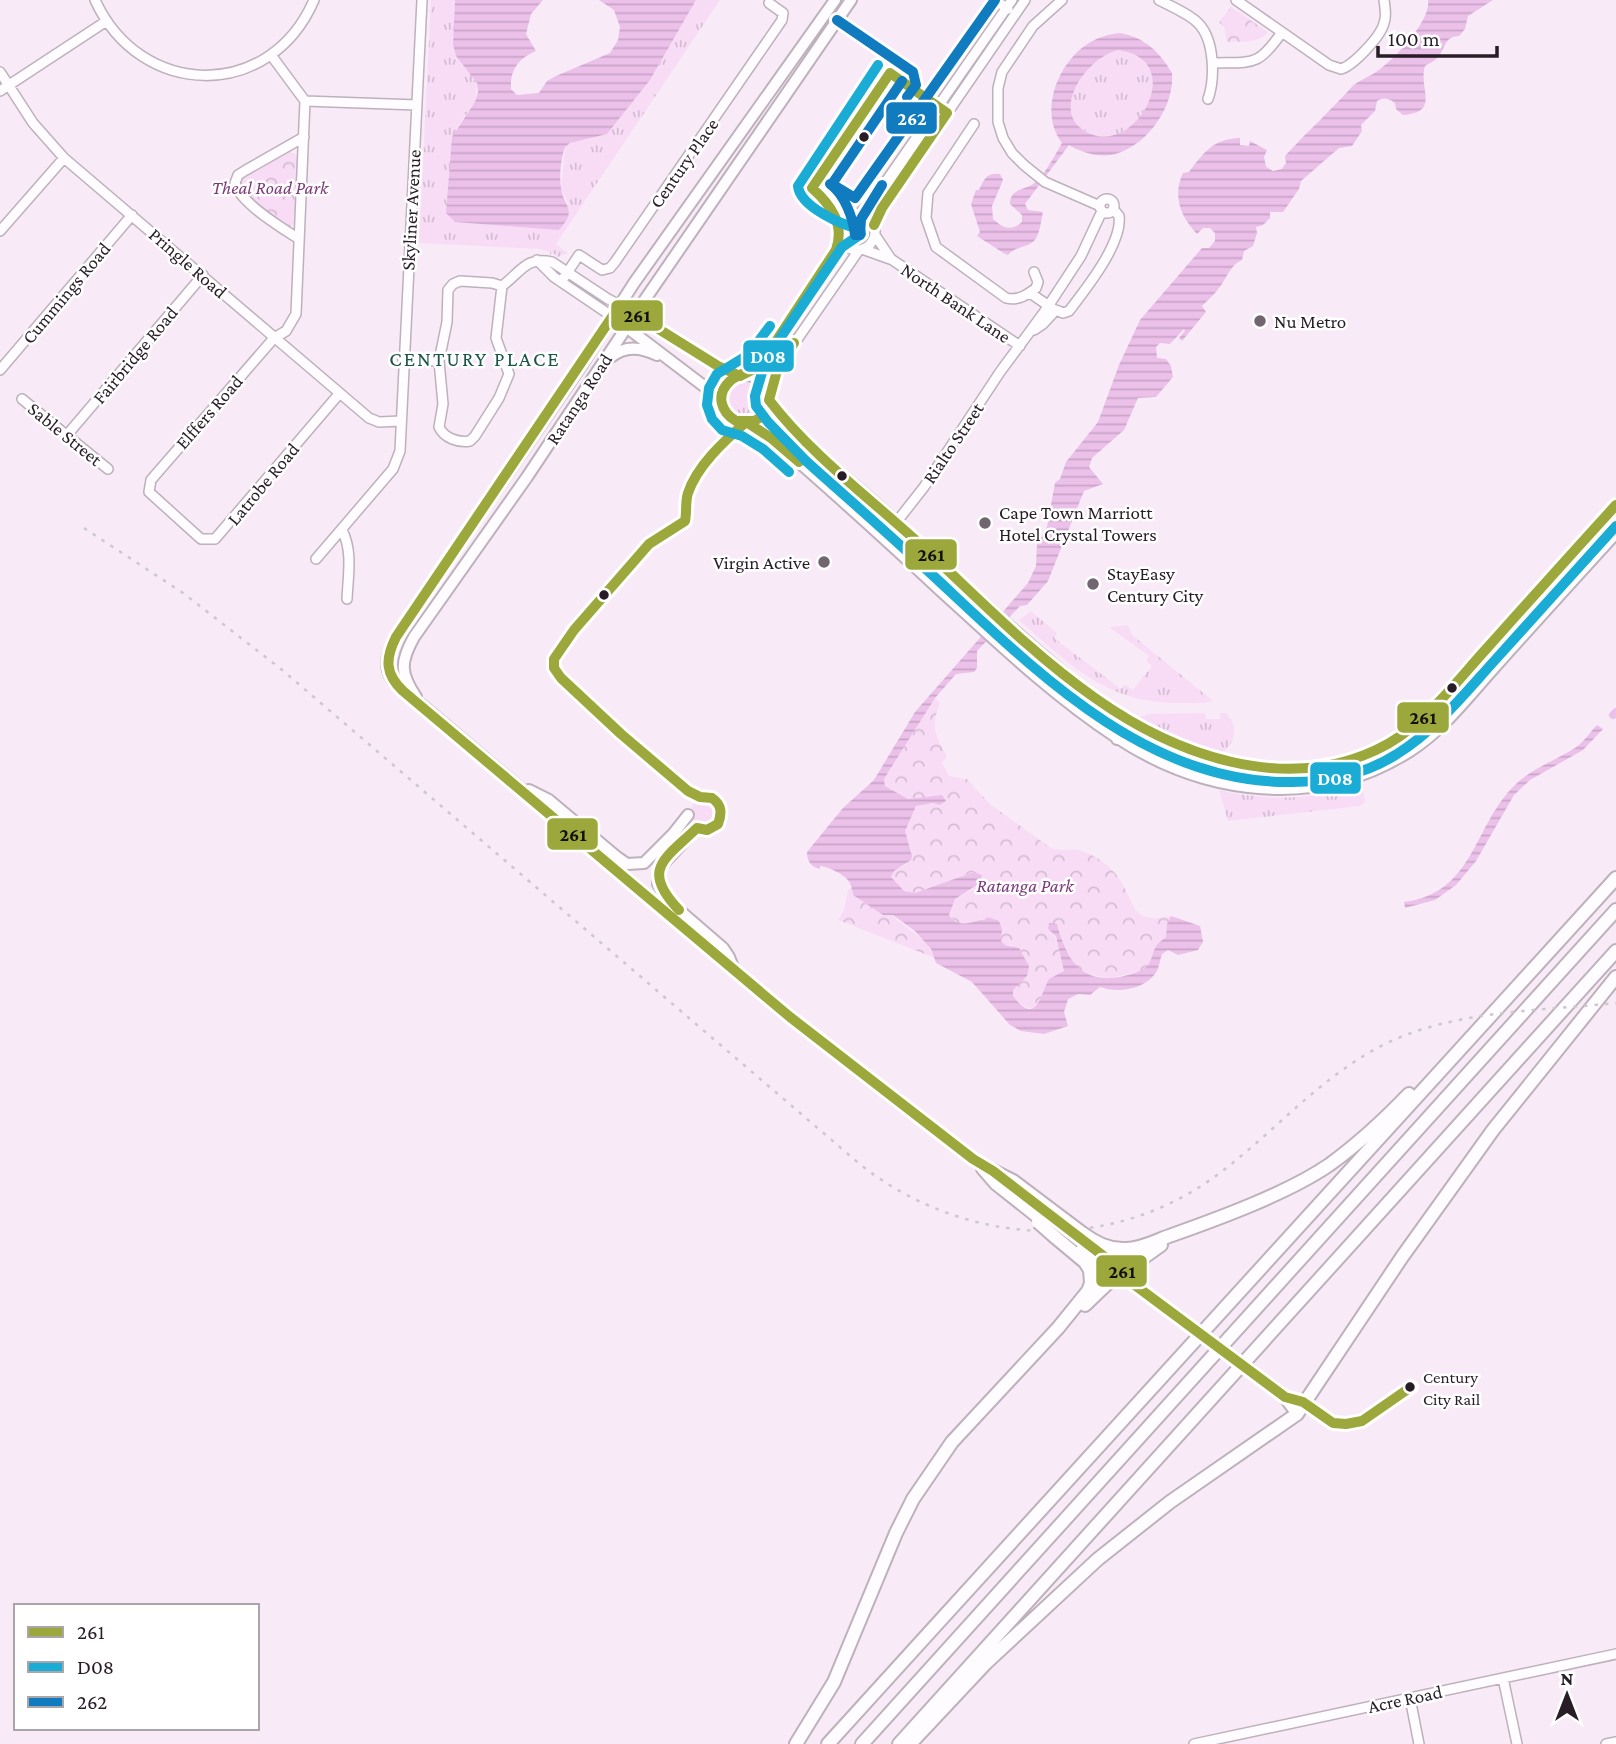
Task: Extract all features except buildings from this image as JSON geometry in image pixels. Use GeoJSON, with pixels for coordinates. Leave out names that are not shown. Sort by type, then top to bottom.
{"type":"FeatureCollection","features":[{"type":"Feature","properties":{"kind":"highway"},"geometry":{"type":"LineString","coordinates":[[828,1744],[1616,878]]}},
{"type":"Feature","properties":{"kind":"highway"},"geometry":{"type":"LineString","coordinates":[[862,1744],[1616,911]]}},
{"type":"Feature","properties":{"kind":"highway"},"geometry":{"type":"LineString","coordinates":[[899,1744],[1616,951]]}},
{"type":"Feature","properties":{"kind":"highway"},"geometry":{"type":"LineString","coordinates":[[910,1744],[986,1663],[1098,1559],[1300,1408],[1402,1257],[1493,1130],[1616,977]]}},
{"type":"Feature","properties":{"kind":"highway"},"geometry":{"type":"LineString","coordinates":[[993,1171],[1013,1181],[1078,1233],[1108,1248],[1127,1249],[1148,1244],[1196,1227],[1303,1181],[1357,1143],[1439,1063],[1459,1050]]}},
{"type":"Feature","properties":{"kind":"highway"},"geometry":{"type":"LineString","coordinates":[[796,1744],[834,1682],[895,1533],[913,1499],[952,1442],[1058,1328],[1088,1291],[1091,1283],[1090,1270],[1085,1262],[1039,1220]]}},
{"type":"Feature","properties":{"kind":"highway"},"geometry":{"type":"LineString","coordinates":[[1058,1328],[1118,1274],[1163,1244],[1196,1227]]}},
{"type":"Feature","properties":{"kind":"main road","name":"Ratanga Road"},"geometry":{"type":"LineString","coordinates":[[422,705],[398,688],[390,678],[387,660],[389,648],[620,305],[835,0]]}},
{"type":"Feature","properties":{"kind":"main road","name":"Ratanga Road"},"geometry":{"type":"LineString","coordinates":[[422,705],[405,678],[404,661],[414,637],[527,477],[851,0]]}},
{"type":"Feature","properties":{"kind":"main road"},"geometry":{"type":"LineString","coordinates":[[620,305],[718,366],[762,382],[786,424],[1119,724],[1121,731],[1118,738]]}},
{"type":"Feature","properties":{"kind":"main road"},"geometry":{"type":"LineString","coordinates":[[612,317],[709,390],[730,418],[748,423],[771,438],[1064,699],[1118,738],[1183,771],[1232,785],[1276,790],[1313,787],[1376,770],[1410,751],[1440,727],[1616,533]]}},
{"type":"Feature","properties":{"kind":"main road"},"geometry":{"type":"LineString","coordinates":[[592,378],[612,356],[628,348],[647,351],[675,365]]}},
{"type":"Feature","properties":{"kind":"main road"},"geometry":{"type":"LineString","coordinates":[[721,403],[724,387],[733,379],[742,376]]}},
{"type":"Feature","properties":{"kind":"main road"},"geometry":{"type":"LineString","coordinates":[[748,423],[763,416],[769,398]]}},
{"type":"Feature","properties":{"kind":"main road"},"geometry":{"type":"LineString","coordinates":[[1084,691],[1125,719],[1152,733],[1191,750],[1236,764],[1292,770],[1328,765],[1376,750],[1410,728],[1437,704],[1616,505]]}},
{"type":"Feature","properties":{"kind":"main road"},"geometry":{"type":"LineString","coordinates":[[422,705],[840,1057],[973,1159],[993,1171]]}},
{"type":"Feature","properties":{"kind":"main road"},"geometry":{"type":"LineString","coordinates":[[514,782],[549,800],[618,858],[629,864],[644,863],[657,852],[688,815]]}},
{"type":"Feature","properties":{"kind":"main road"},"geometry":{"type":"LineString","coordinates":[[697,828],[661,866],[658,884],[672,904],[723,948],[734,969]]}},
{"type":"Feature","properties":{"kind":"main road"},"geometry":{"type":"LineString","coordinates":[[973,1159],[995,1184],[1039,1220]]}},
{"type":"Feature","properties":{"kind":"main road"},"geometry":{"type":"LineString","coordinates":[[1078,1233],[1118,1274]]}},
{"type":"Feature","properties":{"kind":"main road"},"geometry":{"type":"LineString","coordinates":[[1058,1236],[1132,1283],[1300,1408]]}},
{"type":"Feature","properties":{"kind":"street"},"geometry":{"type":"LineString","coordinates":[[95,0],[105,22],[133,51],[172,71],[198,75],[226,74],[242,70],[271,55],[290,38],[314,0]]}},
{"type":"Feature","properties":{"kind":"street","name":"Skyliner Avenue"},"geometry":{"type":"LineString","coordinates":[[316,559],[393,469],[400,452],[422,0]]}},
{"type":"Feature","properties":{"kind":"street"},"geometry":{"type":"LineString","coordinates":[[995,0],[1009,4],[1016,14]]}},
{"type":"Feature","properties":{"kind":"street"},"geometry":{"type":"LineString","coordinates":[[1030,293],[1051,308],[1063,313],[1069,311],[1100,269],[1120,222],[1113,209],[1107,213],[1041,179],[1012,153],[998,122],[998,88],[1002,72],[1033,26],[1062,0]]}},
{"type":"Feature","properties":{"kind":"street"},"geometry":{"type":"LineString","coordinates":[[1159,0],[1199,24],[1205,34],[1213,63],[1213,85],[1208,99]]}},
{"type":"Feature","properties":{"kind":"street"},"geometry":{"type":"LineString","coordinates":[[1236,0],[1337,69],[1346,68],[1380,34],[1386,15],[1384,0]]}},
{"type":"Feature","properties":{"kind":"street"},"geometry":{"type":"LineString","coordinates":[[769,398],[778,367],[860,250],[871,244],[883,208],[1023,1]]}},
{"type":"Feature","properties":{"kind":"street","name":"Century Place"},"geometry":{"type":"LineString","coordinates":[[568,272],[579,255],[602,270],[610,268],[615,262],[782,20],[782,13],[769,4]]}},
{"type":"Feature","properties":{"kind":"street"},"geometry":{"type":"LineString","coordinates":[[859,214],[873,200],[1009,4]]}},
{"type":"Feature","properties":{"kind":"street"},"geometry":{"type":"LineString","coordinates":[[4,88],[105,22]]}},
{"type":"Feature","properties":{"kind":"street"},"geometry":{"type":"LineString","coordinates":[[1213,63],[1249,61],[1263,57],[1280,30]]}},
{"type":"Feature","properties":{"kind":"street"},"geometry":{"type":"LineString","coordinates":[[271,55],[305,101],[417,105]]}},
{"type":"Feature","properties":{"kind":"street","name":"Pringle Road"},"geometry":{"type":"LineString","coordinates":[[0,72],[4,88],[44,138],[64,158],[339,394],[374,421],[401,421]]}},
{"type":"Feature","properties":{"kind":"street","name":"Elffers Road"},"geometry":{"type":"LineString","coordinates":[[148,488],[151,480],[274,338],[286,331],[296,314],[305,101]]}},
{"type":"Feature","properties":{"kind":"street"},"geometry":{"type":"LineString","coordinates":[[974,124],[927,195],[926,218],[933,241],[936,247],[1006,298],[1015,300],[1030,293],[1038,284],[1034,272]]}},
{"type":"Feature","properties":{"kind":"street"},"geometry":{"type":"LineString","coordinates":[[299,239],[243,198],[237,192],[235,183],[238,175],[304,137]]}},
{"type":"Feature","properties":{"kind":"street"},"geometry":{"type":"LineString","coordinates":[[0,231],[64,158]]}},
{"type":"Feature","properties":{"kind":"street","name":"Rialto Street"},"geometry":{"type":"LineString","coordinates":[[884,538],[924,487],[1029,332],[1051,308],[1081,256],[1101,209]]}},
{"type":"Feature","properties":{"kind":"street"},"geometry":{"type":"LineString","coordinates":[[860,250],[847,247],[841,239],[839,232],[842,221],[850,215],[859,214],[869,218],[875,230]]}},
{"type":"Feature","properties":{"kind":"street","name":"Cummings Road"},"geometry":{"type":"LineString","coordinates":[[0,370],[132,215]]}},
{"type":"Feature","properties":{"kind":"street","name":"North Bank Lane"},"geometry":{"type":"LineString","coordinates":[[875,230],[891,259]]}},
{"type":"Feature","properties":{"kind":"street"},"geometry":{"type":"LineString","coordinates":[[742,376],[765,358],[841,239]]}},
{"type":"Feature","properties":{"kind":"street","name":"North Bank Lane"},"geometry":{"type":"LineString","coordinates":[[860,250],[891,259],[1020,346]]}},
{"type":"Feature","properties":{"kind":"street"},"geometry":{"type":"LineString","coordinates":[[537,260],[561,282],[612,317]]}},
{"type":"Feature","properties":{"kind":"street"},"geometry":{"type":"LineString","coordinates":[[502,286],[466,281],[453,284],[449,288],[447,322],[439,361],[443,404],[440,430],[455,440],[470,441],[499,398],[508,377],[509,369],[496,338],[502,286],[528,262],[552,262],[620,305]]}},
{"type":"Feature","properties":{"kind":"street"},"geometry":{"type":"LineString","coordinates":[[561,282],[568,272]]}},
{"type":"Feature","properties":{"kind":"street","name":"Fairbridge Road"},"geometry":{"type":"LineString","coordinates":[[67,435],[203,275]]}},
{"type":"Feature","properties":{"kind":"street"},"geometry":{"type":"LineString","coordinates":[[403,360],[439,361]]}},
{"type":"Feature","properties":{"kind":"street","name":"Latrobe Road"},"geometry":{"type":"LineString","coordinates":[[148,488],[151,494],[201,538],[215,539],[339,394]]}},
{"type":"Feature","properties":{"kind":"street","name":"Sable Street"},"geometry":{"type":"LineString","coordinates":[[22,399],[108,468]]}},
{"type":"Feature","properties":{"kind":"street"},"geometry":{"type":"LineString","coordinates":[[342,530],[349,552],[347,599]]}},
{"type":"Feature","properties":{"kind":"street","name":"Acre Road"},"geometry":{"type":"LineString","coordinates":[[1194,1744],[1242,1739],[1410,1698],[1616,1654]]}},
{"type":"Feature","properties":{"kind":"street"},"geometry":{"type":"LineString","coordinates":[[1503,1678],[1517,1744]]}},
{"type":"Feature","properties":{"kind":"street"},"geometry":{"type":"LineString","coordinates":[[1410,1698],[1419,1744]]}},
{"type":"Feature","properties":{"kind":"street"},"geometry":{"type":"LineString","coordinates":[[1605,1744],[1616,1742]]}},
{"type":"Feature","properties":{"kind":"green space"},"geometry":{"type":"Polygon","coordinates":[[[431,0],[455,0],[453,45],[456,56],[477,83],[475,102],[456,129],[569,205],[561,189],[565,147],[570,143],[607,134],[650,80],[696,0],[720,0],[556,244],[568,253],[558,257],[540,249],[419,243],[431,0]]]}},
{"type":"Feature","properties":{"kind":"green space"},"geometry":{"type":"Polygon","coordinates":[[[1231,7],[1268,32],[1255,40],[1227,42],[1224,27],[1219,22],[1231,7]]]}},
{"type":"Feature","properties":{"kind":"green space"},"geometry":{"type":"Polygon","coordinates":[[[1118,50],[1139,57],[1150,70],[1153,86],[1148,102],[1139,118],[1125,130],[1109,136],[1091,134],[1078,126],[1072,115],[1071,102],[1075,89],[1082,76],[1093,65],[1105,55],[1118,50]]]}},
{"type":"Feature","properties":{"kind":"green space"},"geometry":{"type":"Polygon","coordinates":[[[913,99],[921,104],[922,115],[899,141],[888,133],[890,131],[887,129],[904,103],[913,99]]]}},
{"type":"Feature","properties":{"kind":"green space","name":"Theal Road Park"},"geometry":{"type":"Polygon","coordinates":[[[288,150],[298,156],[295,223],[287,228],[240,191],[238,180],[288,150]]]}},
{"type":"Feature","properties":{"kind":"green space"},"geometry":{"type":"Polygon","coordinates":[[[857,217],[867,221],[871,231],[867,241],[857,245],[847,241],[843,231],[847,221],[857,217]]]}},
{"type":"Feature","properties":{"kind":"green space"},"geometry":{"type":"Polygon","coordinates":[[[745,382],[758,387],[763,400],[758,413],[745,418],[732,413],[727,400],[732,387],[745,382]]]}},
{"type":"Feature","properties":{"kind":"green space"},"geometry":{"type":"Polygon","coordinates":[[[773,410],[888,520],[883,523],[873,522],[757,427],[767,420],[773,410]]]}},
{"type":"Feature","properties":{"kind":"green space"},"geometry":{"type":"Polygon","coordinates":[[[899,533],[1081,694],[1150,738],[1211,762],[1264,774],[1311,774],[1351,766],[1353,773],[1293,784],[1235,781],[1181,764],[1128,738],[1031,667],[986,627],[944,588],[935,575],[899,544],[896,539],[899,533]]]}},
{"type":"Feature","properties":{"kind":"green space"},"geometry":{"type":"Polygon","coordinates":[[[1588,543],[1593,547],[1592,552],[1582,564],[1509,641],[1504,637],[1588,543]]]}},
{"type":"Feature","properties":{"kind":"green space"},"geometry":{"type":"Polygon","coordinates":[[[1031,611],[1057,633],[1054,638],[1121,689],[1125,684],[1133,690],[1152,666],[1146,661],[1149,656],[1109,627],[1128,625],[1132,635],[1213,701],[1155,702],[1111,689],[1073,666],[1019,620],[1031,611]]]}},
{"type":"Feature","properties":{"kind":"green space"},"geometry":{"type":"Polygon","coordinates":[[[1477,672],[1482,675],[1451,708],[1417,737],[1391,753],[1388,748],[1442,708],[1477,672]]]}},
{"type":"Feature","properties":{"kind":"green space","name":"Ratanga Park"},"geometry":{"type":"Polygon","coordinates":[[[935,698],[940,703],[935,719],[935,731],[947,756],[942,763],[949,776],[967,779],[990,804],[1051,848],[1082,851],[1105,863],[1119,878],[1133,906],[1145,917],[1171,916],[1166,937],[1155,947],[1149,964],[1142,971],[1111,978],[1089,975],[1075,966],[1063,944],[1059,929],[1051,932],[1059,945],[1064,971],[1046,986],[1037,1006],[1026,1007],[1013,996],[1013,989],[1027,976],[1012,945],[1005,945],[1001,941],[1002,929],[984,918],[970,923],[956,923],[949,915],[955,899],[974,888],[974,872],[915,893],[904,891],[891,877],[894,871],[907,864],[911,851],[904,831],[914,810],[919,804],[933,803],[942,795],[908,799],[885,786],[884,779],[935,698]]]}},
{"type":"Feature","properties":{"kind":"green space"},"geometry":{"type":"Polygon","coordinates":[[[1205,713],[1206,719],[1220,719],[1220,713],[1226,713],[1233,723],[1233,740],[1221,753],[1192,747],[1141,721],[1140,717],[1148,714],[1205,713]]]}},
{"type":"Feature","properties":{"kind":"green space"},"geometry":{"type":"Polygon","coordinates":[[[1353,787],[1363,791],[1365,802],[1360,806],[1228,821],[1219,790],[1286,798],[1353,787]]]}},
{"type":"Feature","properties":{"kind":"green space"},"geometry":{"type":"Polygon","coordinates":[[[705,798],[715,802],[719,812],[715,822],[705,826],[695,822],[691,812],[695,802],[705,798]]]}},
{"type":"Feature","properties":{"kind":"green space"},"geometry":{"type":"Polygon","coordinates":[[[851,888],[853,895],[883,915],[893,915],[921,938],[935,958],[838,920],[851,888]]]}},
{"type":"Feature","properties":{"kind":"shaded area"},"geometry":{"type":"Polygon","coordinates":[[[455,0],[543,0],[531,14],[526,34],[536,51],[520,61],[512,76],[511,89],[517,95],[539,93],[547,81],[610,53],[618,40],[620,27],[614,10],[599,0],[696,0],[650,80],[607,134],[570,143],[565,147],[560,183],[569,213],[559,230],[455,222],[446,213],[452,137],[475,102],[478,92],[477,83],[456,56],[453,45],[455,0]]]}},
{"type":"Feature","properties":{"kind":"shaded area"},"geometry":{"type":"Polygon","coordinates":[[[1428,0],[1493,0],[1468,16],[1465,29],[1459,36],[1450,38],[1439,56],[1425,66],[1426,98],[1421,109],[1403,115],[1390,100],[1377,101],[1375,111],[1361,125],[1362,131],[1352,146],[1339,148],[1301,181],[1299,189],[1283,212],[1270,212],[1270,218],[1263,225],[1256,227],[1253,246],[1244,251],[1242,260],[1232,268],[1202,306],[1206,312],[1182,341],[1179,338],[1184,329],[1170,344],[1160,343],[1156,347],[1157,358],[1166,359],[1171,366],[1173,377],[1156,397],[1138,398],[1124,430],[1092,458],[1089,467],[1103,484],[1084,491],[1048,581],[1027,605],[1020,606],[977,651],[977,668],[974,672],[956,674],[935,698],[884,779],[885,786],[908,799],[942,795],[946,801],[940,805],[933,803],[916,806],[905,831],[911,860],[894,871],[891,877],[904,891],[915,893],[974,872],[982,875],[980,883],[955,899],[949,915],[960,923],[986,919],[999,921],[1002,929],[1001,941],[1005,945],[1019,948],[1029,966],[1027,976],[1013,990],[1013,996],[1027,1009],[1037,1005],[1049,979],[1064,971],[1056,936],[1048,929],[1049,923],[1057,924],[1065,947],[1076,966],[1094,976],[1106,978],[1136,973],[1145,968],[1156,947],[1166,937],[1171,916],[1200,926],[1203,942],[1198,950],[1178,955],[1168,950],[1162,954],[1157,971],[1146,982],[1123,990],[1100,987],[1090,995],[1078,994],[1068,999],[1064,1012],[1068,1026],[1044,1034],[1021,1031],[1010,1025],[972,982],[936,963],[931,949],[915,931],[893,915],[883,915],[853,895],[850,883],[841,874],[824,867],[814,867],[807,852],[843,808],[874,780],[915,712],[1028,583],[1036,566],[1037,544],[1047,527],[1055,483],[1060,479],[1066,462],[1098,422],[1119,365],[1140,320],[1202,248],[1209,248],[1215,241],[1215,233],[1210,228],[1203,228],[1197,234],[1183,213],[1178,190],[1183,173],[1189,172],[1216,144],[1240,138],[1240,145],[1249,146],[1250,141],[1267,150],[1264,157],[1266,167],[1273,171],[1282,169],[1286,163],[1285,156],[1352,87],[1383,67],[1401,50],[1424,18],[1428,0]]]}},
{"type":"Feature","properties":{"kind":"shaded area"},"geometry":{"type":"Polygon","coordinates":[[[1120,33],[1137,38],[1157,52],[1172,73],[1169,99],[1163,112],[1146,135],[1124,151],[1100,155],[1069,145],[1025,204],[1028,210],[1043,212],[1036,238],[1008,255],[1005,254],[977,236],[980,232],[971,204],[976,190],[979,190],[989,175],[1000,174],[1003,180],[992,206],[993,219],[1007,228],[1022,222],[1022,215],[1010,204],[1013,195],[1037,181],[1062,143],[1055,131],[1052,117],[1055,88],[1061,75],[1068,62],[1089,43],[1100,37],[1120,33]],[[1118,50],[1105,55],[1082,76],[1071,102],[1072,115],[1078,126],[1091,134],[1109,136],[1125,130],[1139,118],[1153,86],[1150,70],[1139,57],[1118,50]]]}},
{"type":"Feature","properties":{"kind":"shaded area"},"geometry":{"type":"Polygon","coordinates":[[[1597,725],[1603,729],[1583,750],[1530,780],[1514,795],[1476,861],[1456,885],[1435,900],[1405,908],[1404,902],[1427,896],[1445,886],[1459,872],[1501,801],[1515,785],[1536,769],[1575,748],[1597,725]]]}},
{"type":"Feature","properties":{"kind":"waterway"},"geometry":{"type":"LineString","coordinates":[[1613,715],[1616,712]]}},
{"type":"Feature","properties":{"kind":"railway"},"geometry":{"type":"LineString","coordinates":[[84,528],[183,593],[281,669],[862,1166],[904,1193],[949,1214],[996,1226],[1043,1231],[1091,1228],[1137,1216],[1183,1197],[1225,1169],[1320,1087],[1383,1045],[1410,1033],[1467,1018],[1616,1003]]}},
{"type":"Feature","properties":{"kind":"transit line","name":"262"},"geometry":{"type":"LineString","coordinates":[[902,81],[832,184],[855,198],[995,0]]}},
{"type":"Feature","properties":{"kind":"transit line","name":"262"},"geometry":{"type":"LineString","coordinates":[[837,20],[913,72],[916,85],[907,97]]}},
{"type":"Feature","properties":{"kind":"transit line","name":"D08"},"geometry":{"type":"LineString","coordinates":[[878,65],[798,186],[800,194],[814,208],[843,224],[860,229],[861,234],[842,247],[766,359],[755,396],[756,406],[806,461],[1005,642],[1046,678],[1134,739],[1182,762],[1233,776],[1300,782],[1344,776],[1372,767],[1425,734],[1461,698],[1616,526]]}},
{"type":"Feature","properties":{"kind":"transit line","name":"261"},"geometry":{"type":"LineString","coordinates":[[890,73],[947,113]]}},
{"type":"Feature","properties":{"kind":"transit line","name":"261"},"geometry":{"type":"LineString","coordinates":[[812,188],[890,73]]}},
{"type":"Feature","properties":{"kind":"transit line","name":"261"},"geometry":{"type":"LineString","coordinates":[[874,225],[882,208],[947,113]]}},
{"type":"Feature","properties":{"kind":"transit line","name":"262"},"geometry":{"type":"LineString","coordinates":[[830,184],[847,207],[855,235],[860,235],[861,219],[882,185]]}},
{"type":"Feature","properties":{"kind":"transit line","name":"261"},"geometry":{"type":"LineString","coordinates":[[812,188],[825,201],[837,223],[839,232],[836,250],[765,358],[754,369],[740,376],[718,366],[620,305],[396,637],[390,652],[390,672],[403,691],[790,1017],[1119,1268],[1132,1283],[1285,1397],[1303,1402],[1333,1423],[1346,1424],[1362,1421],[1411,1387]]}},
{"type":"Feature","properties":{"kind":"transit line","name":"D08"},"geometry":{"type":"LineString","coordinates":[[770,326],[748,355],[717,374],[709,388],[707,405],[712,419],[722,430],[742,436],[763,449],[789,472]]}},
{"type":"Feature","properties":{"kind":"transit line","name":"261"},"geometry":{"type":"LineString","coordinates":[[794,343],[778,367],[769,400],[804,440],[1028,645],[1072,681],[1126,718],[1159,736],[1230,762],[1267,768],[1304,768],[1340,763],[1393,741],[1437,704],[1616,505]]}},
{"type":"Feature","properties":{"kind":"transit line","name":"261"},"geometry":{"type":"LineString","coordinates":[[756,367],[730,381],[721,397],[727,413],[736,421],[754,421],[763,416]]}},
{"type":"Feature","properties":{"kind":"transit line","name":"261"},"geometry":{"type":"LineString","coordinates":[[679,910],[661,884],[661,865],[697,828],[707,830],[718,824],[719,806],[712,798],[700,797],[688,791],[621,734],[561,678],[554,668],[554,659],[574,630],[649,544],[685,521],[688,493],[698,473],[720,446],[745,423]]}},
{"type":"Feature","properties":{"kind":"transit line","name":"261"},"geometry":{"type":"LineString","coordinates":[[748,423],[799,462]]}},
{"type":"Feature","properties":{"kind":"place","name":"Nu Metro"},"geometry":{"type":"Point","coordinates":[1260,321]}},
{"type":"Feature","properties":{"kind":"place","name":"Cape Town Marriott Hotel Crystal Towers"},"geometry":{"type":"Point","coordinates":[985,523]}},
{"type":"Feature","properties":{"kind":"place","name":"Virgin Active"},"geometry":{"type":"Point","coordinates":[824,562]}},
{"type":"Feature","properties":{"kind":"place","name":"StayEasy Century City"},"geometry":{"type":"Point","coordinates":[1093,584]}},
{"type":"Feature","properties":{"kind":"place","name":"Century City Rail"},"geometry":{"type":"Point","coordinates":[1410,1387]}},
{"type":"Feature","properties":{"kind":"district","name":"CENTURY PLACE"},"geometry":{"type":"Point","coordinates":[475,359]}}]}
